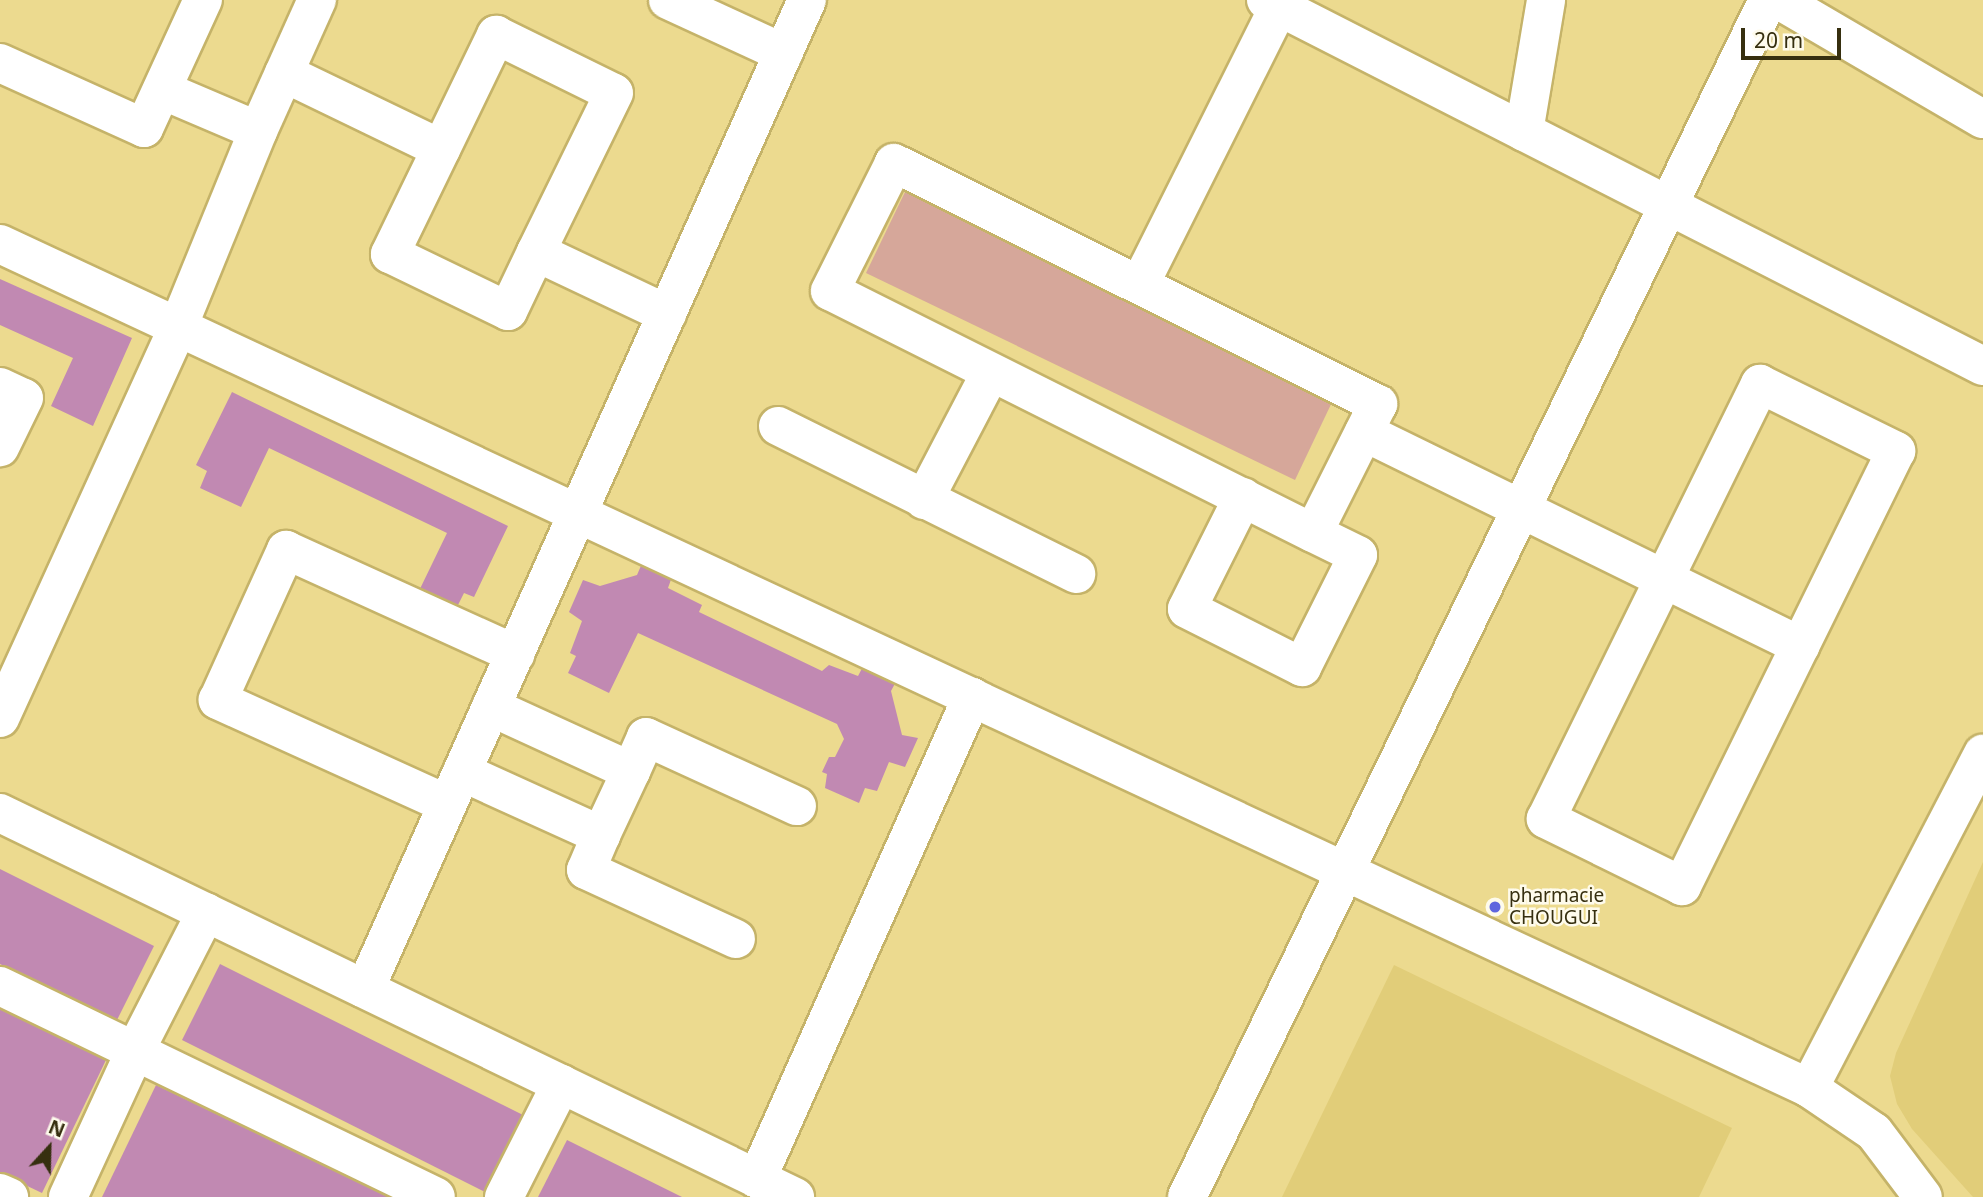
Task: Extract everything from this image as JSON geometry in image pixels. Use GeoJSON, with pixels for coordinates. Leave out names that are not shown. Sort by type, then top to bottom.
{"type":"FeatureCollection","features":[{"type":"Feature","properties":{"kind":"street"},"geometry":{"type":"LineString","coordinates":[[0,63],[145,128],[203,0]]}},
{"type":"Feature","properties":{"kind":"street"},"geometry":{"type":"LineString","coordinates":[[0,718],[178,327],[258,131],[317,0]]}},
{"type":"Feature","properties":{"kind":"street"},"geometry":{"type":"LineString","coordinates":[[668,0],[783,53]]}},
{"type":"Feature","properties":{"kind":"street"},"geometry":{"type":"LineString","coordinates":[[365,989],[807,0]]}},
{"type":"Feature","properties":{"kind":"street"},"geometry":{"type":"LineString","coordinates":[[1524,132],[1546,0]]}},
{"type":"Feature","properties":{"kind":"street"},"geometry":{"type":"LineString","coordinates":[[1187,1197],[1768,0]]}},
{"type":"Feature","properties":{"kind":"street"},"geometry":{"type":"LineString","coordinates":[[1779,0],[1983,119]]}},
{"type":"Feature","properties":{"kind":"street"},"geometry":{"type":"LineString","coordinates":[[1139,284],[1272,3],[1983,366]]}},
{"type":"Feature","properties":{"kind":"street"},"geometry":{"type":"LineString","coordinates":[[496,35],[614,93],[508,311],[390,254],[440,149],[496,35]]}},
{"type":"Feature","properties":{"kind":"street"},"geometry":{"type":"LineString","coordinates":[[284,73],[440,149]]}},
{"type":"Feature","properties":{"kind":"street"},"geometry":{"type":"LineString","coordinates":[[162,90],[258,131]]}},
{"type":"Feature","properties":{"kind":"street"},"geometry":{"type":"LineString","coordinates":[[1243,497],[1187,609],[1302,667],[1358,555],[1313,533],[1243,497],[990,372],[830,291],[894,163],[1378,404],[1313,533]]}},
{"type":"Feature","properties":{"kind":"street"},"geometry":{"type":"LineString","coordinates":[[0,244],[1809,1088],[1874,1132],[1923,1197]]}},
{"type":"Feature","properties":{"kind":"street"},"geometry":{"type":"LineString","coordinates":[[536,252],[667,314]]}},
{"type":"Feature","properties":{"kind":"street"},"geometry":{"type":"LineString","coordinates":[[924,500],[990,372]]}},
{"type":"Feature","properties":{"kind":"street"},"geometry":{"type":"LineString","coordinates":[[1760,384],[1896,451],[1800,646],[1682,886],[1546,819],[1760,384]]}},
{"type":"Feature","properties":{"kind":"street"},"geometry":{"type":"LineString","coordinates":[[0,387],[24,398],[0,447]]}},
{"type":"Feature","properties":{"kind":"street"},"geometry":{"type":"LineString","coordinates":[[778,426],[1076,573]]}},
{"type":"Feature","properties":{"kind":"street"},"geometry":{"type":"LineString","coordinates":[[1364,432],[1800,646]]}},
{"type":"Feature","properties":{"kind":"street"},"geometry":{"type":"LineString","coordinates":[[514,654],[286,550],[218,700],[454,788],[601,835]]}},
{"type":"Feature","properties":{"kind":"street"},"geometry":{"type":"LineString","coordinates":[[757,1179],[972,697]]}},
{"type":"Feature","properties":{"kind":"street"},"geometry":{"type":"LineString","coordinates":[[491,707],[631,771]]}},
{"type":"Feature","properties":{"kind":"street"},"geometry":{"type":"LineString","coordinates":[[736,939],[586,870],[601,835],[646,737],[797,806]]}},
{"type":"Feature","properties":{"kind":"street"},"geometry":{"type":"LineString","coordinates":[[1809,1088],[1983,754]]}},
{"type":"Feature","properties":{"kind":"street"},"geometry":{"type":"LineString","coordinates":[[0,813],[794,1197]]}},
{"type":"Feature","properties":{"kind":"street"},"geometry":{"type":"LineString","coordinates":[[68,1197],[135,1051],[206,912]]}},
{"type":"Feature","properties":{"kind":"street"},"geometry":{"type":"LineString","coordinates":[[0,986],[436,1197]]}},
{"type":"Feature","properties":{"kind":"street"},"geometry":{"type":"LineString","coordinates":[[504,1197],[561,1084]]}},
{"type":"Feature","properties":{"kind":"street"},"geometry":{"type":"LineString","coordinates":[[0,1193],[9,1197]]}},
{"type":"Feature","properties":{"kind":"shaded area"},"geometry":{"type":"Polygon","coordinates":[[[905,192],[1334,398],[1295,480],[866,273],[905,192]]]}},
{"type":"Feature","properties":{"kind":"shaded area"},"geometry":{"type":"Polygon","coordinates":[[[1983,862],[1983,1197],[1973,1197],[1912,1129],[1897,1104],[1890,1076],[1896,1053],[1983,862]]]}},
{"type":"Feature","properties":{"kind":"shaded area"},"geometry":{"type":"Polygon","coordinates":[[[1394,965],[1732,1128],[1699,1197],[1282,1197],[1394,965]]]}},
{"type":"Feature","properties":{"kind":"building"},"geometry":{"type":"Polygon","coordinates":[[[0,279],[132,338],[93,426],[51,406],[73,358],[0,325],[0,279]]]}},
{"type":"Feature","properties":{"kind":"building"},"geometry":{"type":"Polygon","coordinates":[[[232,392],[508,526],[474,597],[464,593],[454,613],[417,595],[447,533],[269,448],[241,507],[200,488],[207,471],[196,465],[232,392]]]}},
{"type":"Feature","properties":{"kind":"building"},"geometry":{"type":"Polygon","coordinates":[[[643,561],[673,574],[668,588],[702,605],[699,612],[822,671],[829,665],[858,676],[866,661],[899,676],[891,691],[902,735],[918,738],[905,767],[889,762],[877,791],[865,788],[859,803],[825,788],[827,774],[822,772],[829,757],[835,757],[844,739],[837,724],[638,633],[609,693],[568,673],[576,656],[570,653],[582,621],[569,612],[583,580],[600,586],[637,575],[643,561]]]}},
{"type":"Feature","properties":{"kind":"building"},"geometry":{"type":"Polygon","coordinates":[[[0,869],[154,946],[116,1022],[0,964],[0,869]]]}},
{"type":"Feature","properties":{"kind":"building"},"geometry":{"type":"Polygon","coordinates":[[[220,964],[523,1115],[485,1192],[182,1040],[220,964]]]}},
{"type":"Feature","properties":{"kind":"building"},"geometry":{"type":"Polygon","coordinates":[[[0,1007],[107,1058],[42,1193],[0,1173],[0,1007]]]}},
{"type":"Feature","properties":{"kind":"building"},"geometry":{"type":"Polygon","coordinates":[[[156,1085],[389,1197],[102,1197],[156,1085]]]}},
{"type":"Feature","properties":{"kind":"building"},"geometry":{"type":"Polygon","coordinates":[[[567,1140],[682,1197],[538,1197],[567,1140]]]}},
{"type":"Feature","properties":{"kind":"place","name":"pharmacie CHOUGUI"},"geometry":{"type":"Point","coordinates":[1495,907]}}]}
